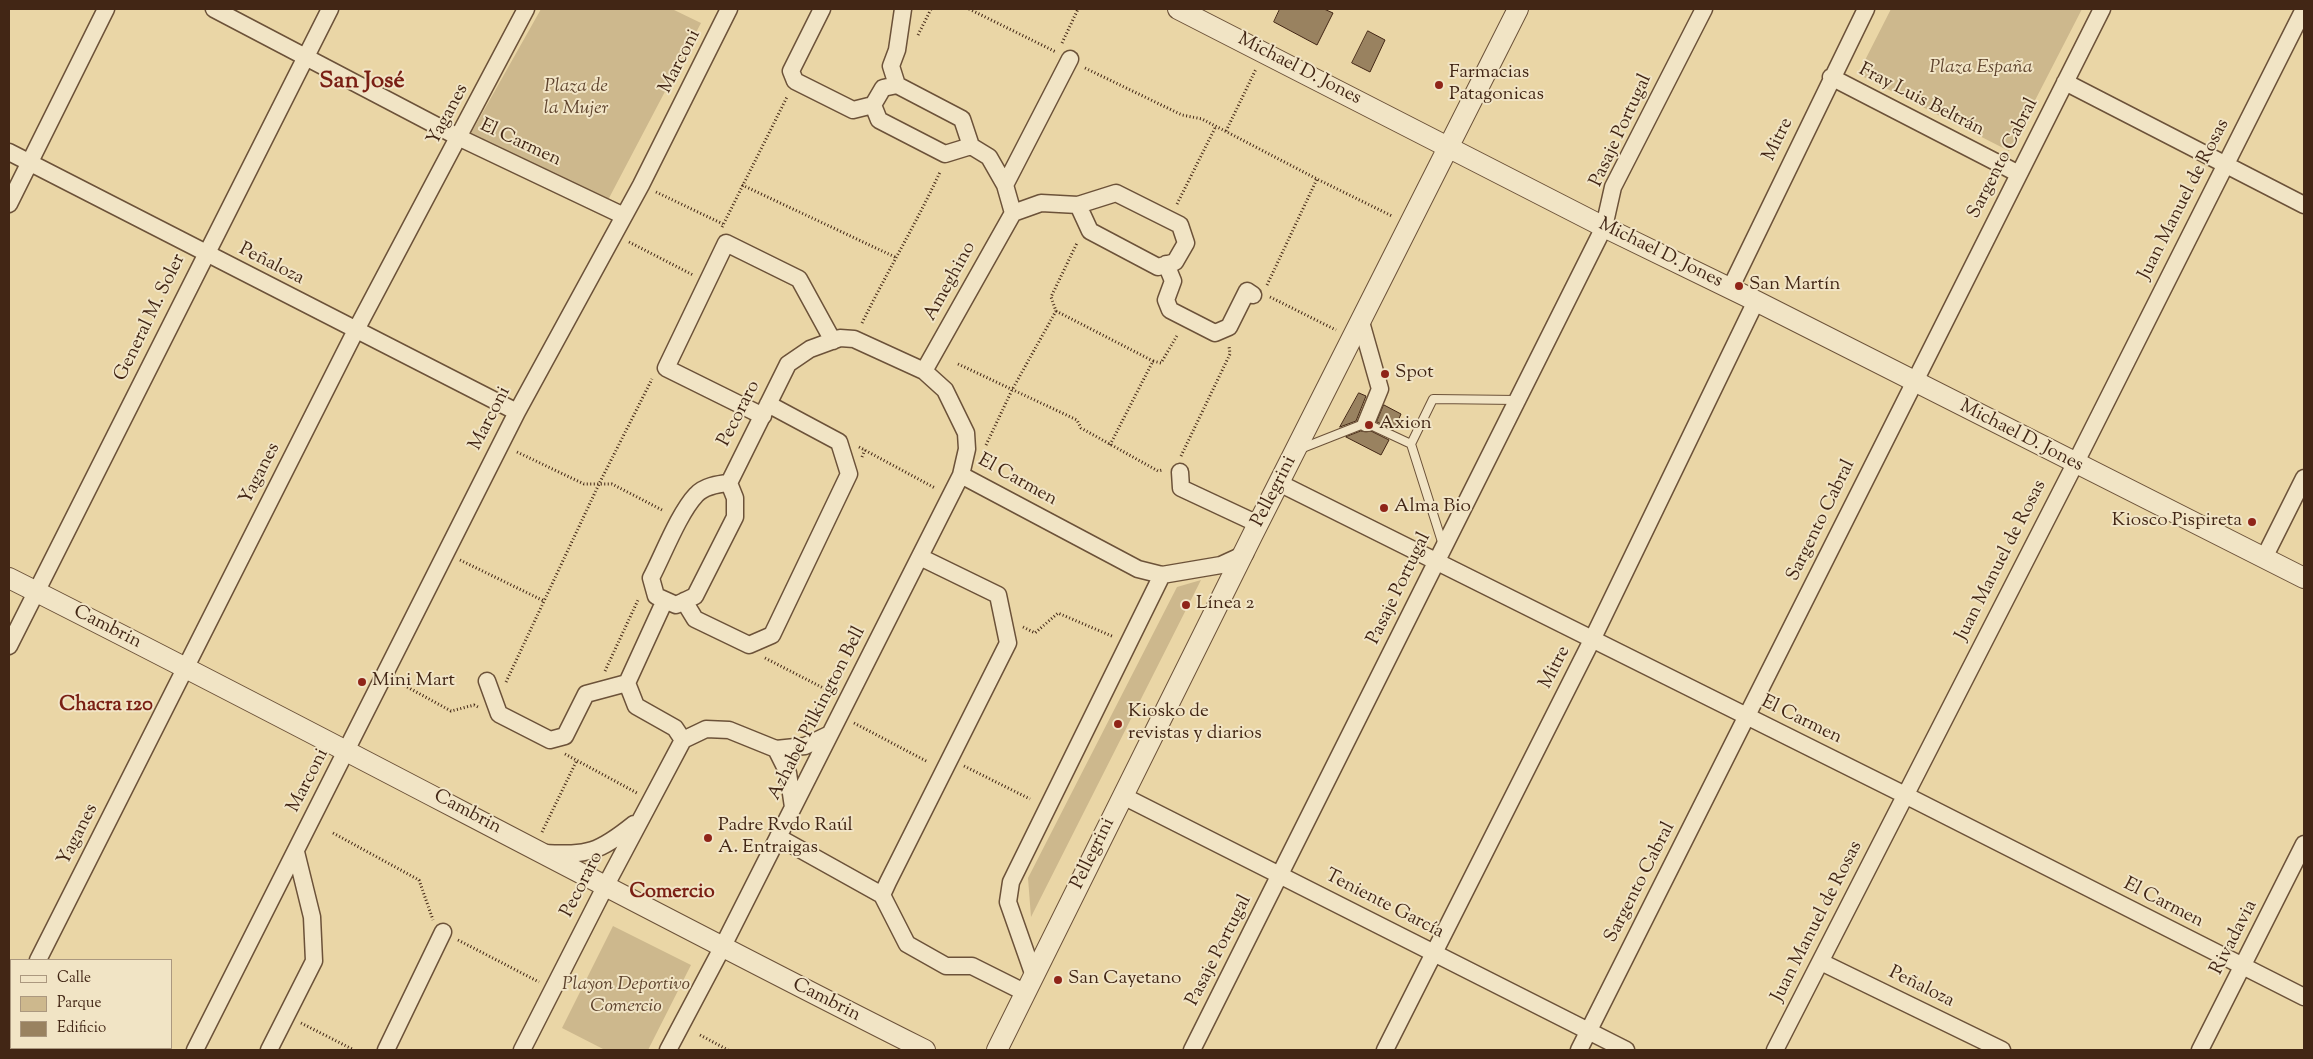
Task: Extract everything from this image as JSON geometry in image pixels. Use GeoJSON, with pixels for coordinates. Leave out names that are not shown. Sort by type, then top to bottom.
{"type":"FeatureCollection","features":[{"type":"Feature","properties":{"kind":"street"},"geometry":{"type":"LineString","coordinates":[[9,204],[106,9]]}},
{"type":"Feature","properties":{"kind":"street","name":"El Carmen"},"geometry":{"type":"LineString","coordinates":[[214,9],[460,138],[624,216]]}},
{"type":"Feature","properties":{"kind":"street","name":"General M. Soler"},"geometry":{"type":"LineString","coordinates":[[9,646],[330,9]]}},
{"type":"Feature","properties":{"kind":"street","name":"Yaganes"},"geometry":{"type":"LineString","coordinates":[[39,959],[356,330],[460,138],[526,9]]}},
{"type":"Feature","properties":{"kind":"street"},"geometry":{"type":"LineString","coordinates":[[822,9],[791,71],[795,81],[853,110],[873,105],[883,88],[897,85],[962,119],[971,146],[989,157],[1005,185],[1013,213],[1041,203],[1078,205],[1116,193],[1180,225],[1186,242],[1175,262],[1158,267],[1090,231],[1078,205]]}},
{"type":"Feature","properties":{"kind":"street"},"geometry":{"type":"LineString","coordinates":[[897,85],[890,66],[897,50],[904,9]]}},
{"type":"Feature","properties":{"kind":"street","name":"Michael D. Jones"},"geometry":{"type":"LineString","coordinates":[[1178,9],[1604,227],[2304,578]]}},
{"type":"Feature","properties":{"kind":"street","name":"Pellegrini"},"geometry":{"type":"LineString","coordinates":[[997,1050],[1245,554],[1258,524],[1518,9]]}},
{"type":"Feature","properties":{"kind":"street","name":"Pasaje Portugal"},"geometry":{"type":"LineString","coordinates":[[1192,1050],[1443,545],[1604,227],[1613,187],[1704,9]]}},
{"type":"Feature","properties":{"kind":"street","name":"Mitre"},"geometry":{"type":"LineString","coordinates":[[1730,289],[1831,77],[1866,9]]}},
{"type":"Feature","properties":{"kind":"street","name":"Sargento Cabral"},"geometry":{"type":"LineString","coordinates":[[1579,1050],[2102,9]]}},
{"type":"Feature","properties":{"kind":"street","name":"Juan Manuel de Rosas"},"geometry":{"type":"LineString","coordinates":[[1775,1050],[1822,962],[2304,9]]}},
{"type":"Feature","properties":{"kind":"street","name":"Marconi"},"geometry":{"type":"LineString","coordinates":[[195,1050],[517,412],[614,236],[725,10]]}},
{"type":"Feature","properties":{"kind":"street"},"geometry":{"type":"LineString","coordinates":[[1005,185],[1070,59]]}},
{"type":"Feature","properties":{"kind":"street","name":"Fray Luis Beltrán"},"geometry":{"type":"LineString","coordinates":[[1831,77],[2019,174]]}},
{"type":"Feature","properties":{"kind":"street"},"geometry":{"type":"LineString","coordinates":[[2065,82],[2304,205]]}},
{"type":"Feature","properties":{"kind":"street"},"geometry":{"type":"LineString","coordinates":[[873,105],[878,120],[945,154],[971,146]]}},
{"type":"Feature","properties":{"kind":"street","name":"Peñaloza"},"geometry":{"type":"LineString","coordinates":[[9,152],[517,412]]}},
{"type":"Feature","properties":{"kind":"street","name":"Ameghino"},"geometry":{"type":"LineString","coordinates":[[924,372],[1013,213]]}},
{"type":"Feature","properties":{"kind":"street"},"geometry":{"type":"LineString","coordinates":[[684,601],[695,619],[750,645],[772,635],[849,474],[839,442],[666,368],[726,243],[799,278],[833,340]]}},
{"type":"Feature","properties":{"kind":"street"},"geometry":{"type":"LineString","coordinates":[[1166,264],[1172,281],[1166,300],[1170,310],[1214,333],[1229,327],[1247,291],[1253,295]]}},
{"type":"Feature","properties":{"kind":"street","name":"Mitre"},"geometry":{"type":"LineString","coordinates":[[1385,1050],[1593,638],[1756,302]]}},
{"type":"Feature","properties":{"kind":"street"},"geometry":{"type":"LineString","coordinates":[[1357,329],[1380,389],[1366,424]]}},
{"type":"Feature","properties":{"kind":"street","name":"El Carmen"},"geometry":{"type":"LineString","coordinates":[[788,364],[810,349],[840,338],[854,339],[924,372],[945,390],[966,434],[967,449],[961,475],[1138,569],[1162,575],[1221,565],[1245,554]]}},
{"type":"Feature","properties":{"kind":"street","name":"Pecoraro"},"geometry":{"type":"LineString","coordinates":[[729,482],[788,364]]}},
{"type":"Feature","properties":{"kind":"street"},"geometry":{"type":"LineString","coordinates":[[1178,469],[1181,488],[1258,524]]}},
{"type":"Feature","properties":{"kind":"street","name":"Azhabel Pilkington Bell"},"geometry":{"type":"LineString","coordinates":[[668,1050],[722,948],[961,475]]}},
{"type":"Feature","properties":{"kind":"street"},"geometry":{"type":"LineString","coordinates":[[2264,558],[2304,478]]}},
{"type":"Feature","properties":{"kind":"street"},"geometry":{"type":"LineString","coordinates":[[729,482],[735,498],[735,517],[695,596],[676,605],[661,598],[651,578],[680,520],[696,494],[713,485],[729,482]]}},
{"type":"Feature","properties":{"kind":"street","name":"El Carmen"},"geometry":{"type":"LineString","coordinates":[[1279,483],[1593,638],[2304,997]]}},
{"type":"Feature","properties":{"kind":"street"},"geometry":{"type":"LineString","coordinates":[[882,895],[1008,643],[998,596],[920,557]]}},
{"type":"Feature","properties":{"kind":"street"},"geometry":{"type":"LineString","coordinates":[[1030,985],[1008,902],[1011,882],[1162,575]]}},
{"type":"Feature","properties":{"kind":"street","name":"Cambrin"},"geometry":{"type":"LineString","coordinates":[[9,578],[347,750],[537,851],[606,885],[722,948],[924,1050]]}},
{"type":"Feature","properties":{"kind":"street"},"geometry":{"type":"LineString","coordinates":[[661,598],[627,683],[636,706],[675,728],[683,740],[706,729],[729,730],[776,749],[805,746],[830,734]]}},
{"type":"Feature","properties":{"kind":"street"},"geometry":{"type":"LineString","coordinates":[[486,681],[499,714],[550,740],[565,736],[586,694],[627,683]]}},
{"type":"Feature","properties":{"kind":"street","name":"Pecoraro"},"geometry":{"type":"LineString","coordinates":[[522,1050],[606,885],[683,740]]}},
{"type":"Feature","properties":{"kind":"street"},"geometry":{"type":"LineString","coordinates":[[776,749],[788,773],[793,807]]}},
{"type":"Feature","properties":{"kind":"street","name":"Teniente García"},"geometry":{"type":"LineString","coordinates":[[1123,796],[1626,1050]]}},
{"type":"Feature","properties":{"kind":"street"},"geometry":{"type":"LineString","coordinates":[[537,851],[578,855],[607,846],[640,820]]}},
{"type":"Feature","properties":{"kind":"street"},"geometry":{"type":"LineString","coordinates":[[778,837],[882,895],[907,944],[946,966],[972,966],[1030,985]]}},
{"type":"Feature","properties":{"kind":"street","name":"Rivadavia"},"geometry":{"type":"LineString","coordinates":[[2200,1050],[2304,844]]}},
{"type":"Feature","properties":{"kind":"street"},"geometry":{"type":"LineString","coordinates":[[270,1050],[314,960],[312,917],[296,852]]}},
{"type":"Feature","properties":{"kind":"street"},"geometry":{"type":"LineString","coordinates":[[386,1050],[443,932]]}},
{"type":"Feature","properties":{"kind":"street","name":"Peñaloza"},"geometry":{"type":"LineString","coordinates":[[1822,962],[2002,1050]]}},
{"type":"Feature","properties":{"kind":"lane"},"geometry":{"type":"LineString","coordinates":[[1443,545],[1411,444],[1433,399],[1517,400]]}},
{"type":"Feature","properties":{"kind":"lane"},"geometry":{"type":"LineString","coordinates":[[1296,450],[1366,424],[1411,444]]}},
{"type":"Feature","properties":{"kind":"path"},"geometry":{"type":"LineString","coordinates":[[914,44],[931,9]]}},
{"type":"Feature","properties":{"kind":"path"},"geometry":{"type":"LineString","coordinates":[[969,9],[1058,53],[1078,9]]}},
{"type":"Feature","properties":{"kind":"path"},"geometry":{"type":"LineString","coordinates":[[1226,132],[1265,53]]}},
{"type":"Feature","properties":{"kind":"path"},"geometry":{"type":"LineString","coordinates":[[1070,59],[1182,115],[1202,119],[1317,179],[1410,224]]}},
{"type":"Feature","properties":{"kind":"path"},"geometry":{"type":"LineString","coordinates":[[1169,220],[1216,126]]}},
{"type":"Feature","properties":{"kind":"path"},"geometry":{"type":"LineString","coordinates":[[854,339],[895,257],[916,223],[940,172]]}},
{"type":"Feature","properties":{"kind":"path"},"geometry":{"type":"LineString","coordinates":[[1317,179],[1263,293],[1357,329]]}},
{"type":"Feature","properties":{"kind":"path"},"geometry":{"type":"LineString","coordinates":[[742,185],[895,257]]}},
{"type":"Feature","properties":{"kind":"path"},"geometry":{"type":"LineString","coordinates":[[1090,231],[1076,244],[1051,297],[1056,311],[1161,364],[1180,331]]}},
{"type":"Feature","properties":{"kind":"path"},"geometry":{"type":"LineString","coordinates":[[614,236],[694,275]]}},
{"type":"Feature","properties":{"kind":"path"},"geometry":{"type":"LineString","coordinates":[[986,446],[1012,390],[1056,311]]}},
{"type":"Feature","properties":{"kind":"path"},"geometry":{"type":"LineString","coordinates":[[958,364],[1077,420],[1081,428],[1158,471],[1178,469],[1230,354],[1228,343]]}},
{"type":"Feature","properties":{"kind":"path"},"geometry":{"type":"LineString","coordinates":[[1110,445],[1153,361]]}},
{"type":"Feature","properties":{"kind":"path"},"geometry":{"type":"LineString","coordinates":[[501,444],[584,484],[612,484],[680,520]]}},
{"type":"Feature","properties":{"kind":"path"},"geometry":{"type":"LineString","coordinates":[[496,704],[599,484]]}},
{"type":"Feature","properties":{"kind":"path"},"geometry":{"type":"LineString","coordinates":[[446,552],[544,601]]}},
{"type":"Feature","properties":{"kind":"path"},"geometry":{"type":"LineString","coordinates":[[603,676],[638,600],[661,598]]}},
{"type":"Feature","properties":{"kind":"path"},"geometry":{"type":"LineString","coordinates":[[1020,626],[1035,633],[1058,613],[1128,643]]}},
{"type":"Feature","properties":{"kind":"path"},"geometry":{"type":"LineString","coordinates":[[1022,637],[1026,629]]}},
{"type":"Feature","properties":{"kind":"path"},"geometry":{"type":"LineString","coordinates":[[758,654],[847,700]]}},
{"type":"Feature","properties":{"kind":"path"},"geometry":{"type":"LineString","coordinates":[[839,715],[954,774],[959,763],[1030,799]]}},
{"type":"Feature","properties":{"kind":"path"},"geometry":{"type":"LineString","coordinates":[[537,851],[577,760]]}},
{"type":"Feature","properties":{"kind":"path"},"geometry":{"type":"LineString","coordinates":[[333,833],[419,880],[437,929],[552,990]]}},
{"type":"Feature","properties":{"kind":"path"},"geometry":{"type":"LineString","coordinates":[[286,1016],[354,1050]]}},
{"type":"Feature","properties":{"kind":"path"},"geometry":{"type":"LineString","coordinates":[[700,1035],[728,1050]]}},
{"type":"Feature","properties":{"kind":"green space","name":"Plaza de la Mujer"},"geometry":{"type":"Polygon","coordinates":[[[541,9],[672,9],[701,23],[608,200],[470,135],[541,9]]]}},
{"type":"Feature","properties":{"kind":"green space","name":"Plaza España"},"geometry":{"type":"Polygon","coordinates":[[[1891,9],[2082,9],[2009,151],[1858,74],[1891,9]]]}},
{"type":"Feature","properties":{"kind":"green space"},"geometry":{"type":"Polygon","coordinates":[[[1201,580],[1031,917],[1028,878],[1177,587],[1201,580]]]}},
{"type":"Feature","properties":{"kind":"green space","name":"Playon Deportivo Comercio"},"geometry":{"type":"Polygon","coordinates":[[[613,926],[691,965],[648,1050],[605,1050],[562,1028],[613,926]]]}},
{"type":"Feature","properties":{"kind":"building"},"geometry":{"type":"Polygon","coordinates":[[[1280,9],[1324,9],[1333,13],[1317,45],[1274,22],[1280,9]]]}},
{"type":"Feature","properties":{"kind":"building"},"geometry":{"type":"Polygon","coordinates":[[[1368,31],[1385,40],[1370,72],[1352,63],[1368,31]]]}},
{"type":"Feature","properties":{"kind":"building"},"geometry":{"type":"Polygon","coordinates":[[[1359,393],[1366,396],[1356,421],[1340,427],[1359,393]]]}},
{"type":"Feature","properties":{"kind":"building"},"geometry":{"type":"Polygon","coordinates":[[[1384,405],[1401,414],[1394,430],[1377,422],[1384,405]]]}},
{"type":"Feature","properties":{"kind":"building"},"geometry":{"type":"Polygon","coordinates":[[[1361,431],[1371,431],[1389,440],[1381,455],[1346,437],[1361,431]]]}},
{"type":"Feature","properties":{"kind":"place","name":"Farmacias Patagonicas"},"geometry":{"type":"Point","coordinates":[1439,85]}},
{"type":"Feature","properties":{"kind":"place","name":"San Martín"},"geometry":{"type":"Point","coordinates":[1739,286]}},
{"type":"Feature","properties":{"kind":"place","name":"Spot"},"geometry":{"type":"Point","coordinates":[1385,374]}},
{"type":"Feature","properties":{"kind":"place","name":"Axion"},"geometry":{"type":"Point","coordinates":[1369,425]}},
{"type":"Feature","properties":{"kind":"place","name":"Alma Bio"},"geometry":{"type":"Point","coordinates":[1384,508]}},
{"type":"Feature","properties":{"kind":"place","name":"Kiosco Pispireta"},"geometry":{"type":"Point","coordinates":[2252,522]}},
{"type":"Feature","properties":{"kind":"place","name":"Línea 2"},"geometry":{"type":"Point","coordinates":[1186,605]}},
{"type":"Feature","properties":{"kind":"place","name":"Mini Mart"},"geometry":{"type":"Point","coordinates":[362,682]}},
{"type":"Feature","properties":{"kind":"place","name":"Kiosko de revistas y diarios"},"geometry":{"type":"Point","coordinates":[1118,724]}},
{"type":"Feature","properties":{"kind":"place","name":"Padre Rvdo Raúl A. Entraigas"},"geometry":{"type":"Point","coordinates":[708,838]}},
{"type":"Feature","properties":{"kind":"place","name":"San Cayetano"},"geometry":{"type":"Point","coordinates":[1058,980]}},
{"type":"Feature","properties":{"kind":"district","name":"San José"},"geometry":{"type":"Point","coordinates":[362,83]}},
{"type":"Feature","properties":{"kind":"district","name":"Chacra 120"},"geometry":{"type":"Point","coordinates":[106,707]}},
{"type":"Feature","properties":{"kind":"district","name":"Comercio"},"geometry":{"type":"Point","coordinates":[672,894]}}]}
